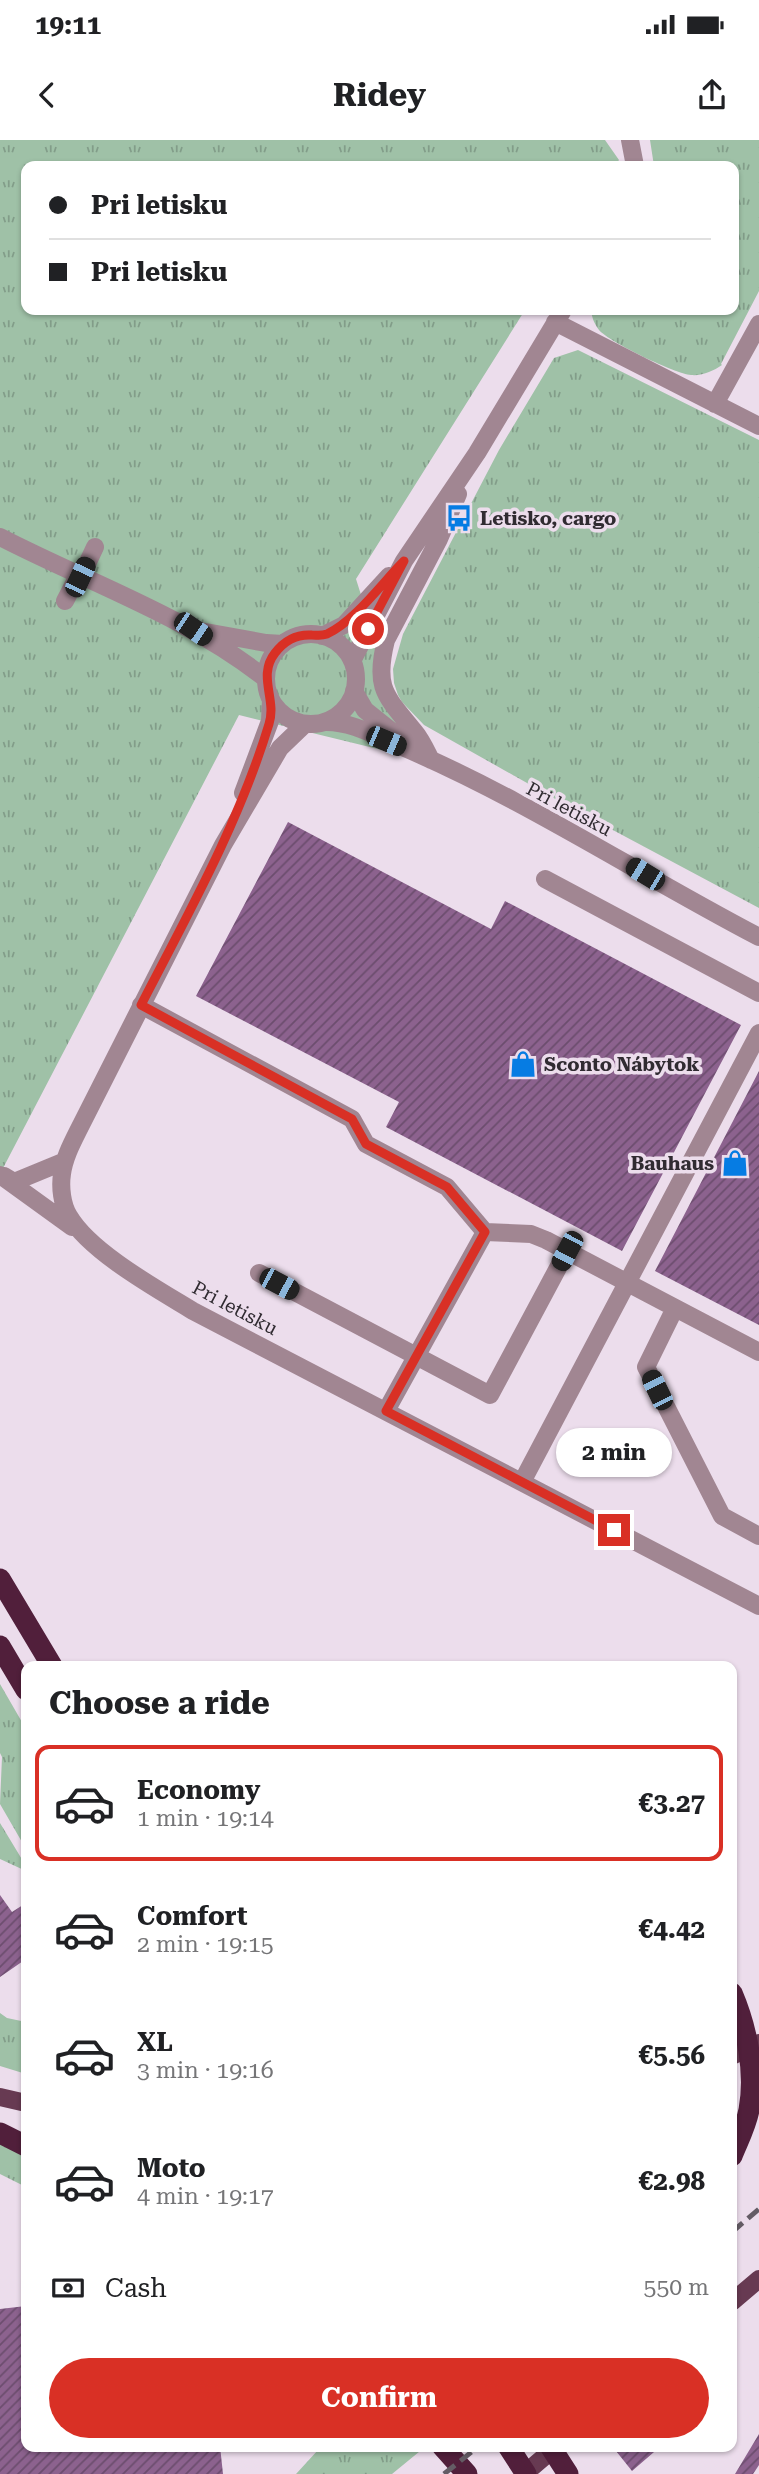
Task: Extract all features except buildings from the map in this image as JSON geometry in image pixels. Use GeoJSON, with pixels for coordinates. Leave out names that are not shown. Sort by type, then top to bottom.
{"type":"FeatureCollection","features":[{"type":"Feature","properties":{"kind":"highway"},"geometry":{"type":"LineString","coordinates":[[0,1579],[49,1661]]}},
{"type":"Feature","properties":{"kind":"highway"},"geometry":{"type":"LineString","coordinates":[[0,1646],[21,1682]]}},
{"type":"Feature","properties":{"kind":"highway"},"geometry":{"type":"LineString","coordinates":[[737,2008],[746,2037],[750,2068],[749,2110],[737,2144]]}},
{"type":"Feature","properties":{"kind":"highway"},"geometry":{"type":"LineString","coordinates":[[737,2083],[759,2073]]}},
{"type":"Feature","properties":{"kind":"highway"},"geometry":{"type":"LineString","coordinates":[[0,2133],[21,2144]]}},
{"type":"Feature","properties":{"kind":"highway"},"geometry":{"type":"LineString","coordinates":[[447,2452],[467,2474]]}},
{"type":"Feature","properties":{"kind":"highway"},"geometry":{"type":"LineString","coordinates":[[512,2452],[525,2474]]}},
{"type":"Feature","properties":{"kind":"highway"},"geometry":{"type":"LineString","coordinates":[[554,2452],[568,2474]]}},
{"type":"Feature","properties":{"kind":"main road"},"geometry":{"type":"LineString","coordinates":[[737,2054],[759,2043]]}},
{"type":"Feature","properties":{"kind":"main road"},"geometry":{"type":"LineString","coordinates":[[737,2298],[759,2279]]}},
{"type":"Feature","properties":{"kind":"main road"},"geometry":{"type":"LineString","coordinates":[[525,2474],[550,2452]]}},
{"type":"Feature","properties":{"kind":"street"},"geometry":{"type":"LineString","coordinates":[[630,140],[634,161]]}},
{"type":"Feature","properties":{"kind":"street"},"geometry":{"type":"LineString","coordinates":[[352,661],[404,561],[477,453],[559,316],[759,426]]}},
{"type":"Feature","properties":{"kind":"street"},"geometry":{"type":"LineString","coordinates":[[715,404],[759,324]]}},
{"type":"Feature","properties":{"kind":"street"},"geometry":{"type":"LineString","coordinates":[[431,760],[384,690],[382,657],[386,640],[439,539],[477,453]]}},
{"type":"Feature","properties":{"kind":"street"},"geometry":{"type":"LineString","coordinates":[[0,537],[193,629],[266,680],[270,660],[283,644],[299,636],[322,636],[344,625],[404,561]]}},
{"type":"Feature","properties":{"kind":"street"},"geometry":{"type":"LineString","coordinates":[[65,601],[95,547]]}},
{"type":"Feature","properties":{"kind":"street"},"geometry":{"type":"LineString","coordinates":[[193,629],[283,644]]}},
{"type":"Feature","properties":{"kind":"street"},"geometry":{"type":"LineString","coordinates":[[322,636],[343,648],[352,661],[355,676],[351,699],[340,713],[324,722]]}},
{"type":"Feature","properties":{"kind":"street","name":"Pri letisku"},"geometry":{"type":"LineString","coordinates":[[222,845],[271,721],[271,700],[266,680]]}},
{"type":"Feature","properties":{"kind":"street","name":"Pri letisku"},"geometry":{"type":"LineString","coordinates":[[354,691],[365,710],[431,760]]}},
{"type":"Feature","properties":{"kind":"street"},"geometry":{"type":"LineString","coordinates":[[271,700],[282,713],[305,724]]}},
{"type":"Feature","properties":{"kind":"street","name":"Pri letisku"},"geometry":{"type":"LineString","coordinates":[[759,937],[431,760],[349,725],[324,722],[305,724],[280,748],[222,845],[79,1129],[65,1161],[61,1189],[67,1214],[75,1226],[97,1246],[193,1311],[759,1606]]}},
{"type":"Feature","properties":{"kind":"street"},"geometry":{"type":"LineString","coordinates":[[545,879],[759,993]]}},
{"type":"Feature","properties":{"kind":"street"},"geometry":{"type":"LineString","coordinates":[[141,1005],[352,1119],[366,1144],[447,1187],[485,1232],[531,1234],[759,1352]]}},
{"type":"Feature","properties":{"kind":"street"},"geometry":{"type":"LineString","coordinates":[[522,1482],[759,1033]]}},
{"type":"Feature","properties":{"kind":"street"},"geometry":{"type":"LineString","coordinates":[[0,1175],[14,1182],[65,1161]]}},
{"type":"Feature","properties":{"kind":"street"},"geometry":{"type":"LineString","coordinates":[[0,1175],[97,1246]]}},
{"type":"Feature","properties":{"kind":"street"},"geometry":{"type":"LineString","coordinates":[[386,1411],[485,1232]]}},
{"type":"Feature","properties":{"kind":"street"},"geometry":{"type":"LineString","coordinates":[[259,1273],[490,1395],[567,1251]]}},
{"type":"Feature","properties":{"kind":"street"},"geometry":{"type":"LineString","coordinates":[[675,1308],[646,1367],[722,1516],[759,1536]]}},
{"type":"Feature","properties":{"kind":"green space"},"geometry":{"type":"Polygon","coordinates":[[[0,140],[605,140],[618,161],[21,161],[21,315],[522,315],[356,579],[391,690],[427,761],[239,715],[0,1174],[0,140]]]}},
{"type":"Feature","properties":{"kind":"green space"},"geometry":{"type":"Polygon","coordinates":[[[650,140],[759,140],[759,291],[722,365],[704,374],[683,373],[629,349],[599,330],[592,316],[739,315],[739,161],[653,161],[650,140]]]}},
{"type":"Feature","properties":{"kind":"green space"},"geometry":{"type":"Polygon","coordinates":[[[578,350],[759,440],[759,908],[566,805],[424,725],[402,702],[394,683],[393,669],[403,634],[499,450],[554,358],[578,350]]]}},
{"type":"Feature","properties":{"kind":"green space"},"geometry":{"type":"Polygon","coordinates":[[[0,1684],[21,1720],[21,1840],[0,1804],[0,1684]]]}},
{"type":"Feature","properties":{"kind":"green space"},"geometry":{"type":"Polygon","coordinates":[[[0,1823],[21,1858],[21,1869],[0,1859],[0,1823]]]}},
{"type":"Feature","properties":{"kind":"green space"},"geometry":{"type":"Polygon","coordinates":[[[0,2013],[7,2018],[21,2021],[21,2072],[0,2066],[0,2013]]]}},
{"type":"Feature","properties":{"kind":"green space"},"geometry":{"type":"Polygon","coordinates":[[[0,2142],[21,2153],[21,2184],[0,2174],[0,2142]]]}},
{"type":"Feature","properties":{"kind":"green space"},"geometry":{"type":"Polygon","coordinates":[[[316,2452],[419,2452],[392,2474],[296,2474],[316,2452]]]}},
{"type":"Feature","properties":{"kind":"railway"},"geometry":{"type":"LineString","coordinates":[[737,2228],[759,2209]]}},
{"type":"Feature","properties":{"kind":"railway"},"geometry":{"type":"LineString","coordinates":[[444,2474],[472,2452]]}},
{"type":"Feature","properties":{"kind":"place","name":"Letisko, cargo"},"geometry":{"type":"Point","coordinates":[459,518]}},
{"type":"Feature","properties":{"kind":"place","name":"Sconto Nábytok"},"geometry":{"type":"Point","coordinates":[523,1064]}},
{"type":"Feature","properties":{"kind":"place","name":"Bauhaus"},"geometry":{"type":"Point","coordinates":[735,1163]}},
{"type":"Feature","properties":{"kind":"route"},"geometry":{"type":"LineString","coordinates":[[368,629],[404,561],[344,625],[322,636],[307,635],[292,639],[283,644],[270,660],[266,680],[271,700],[271,721],[222,845],[141,1005],[352,1119],[366,1144],[447,1187],[485,1232],[386,1411],[614,1530]]}}]}
